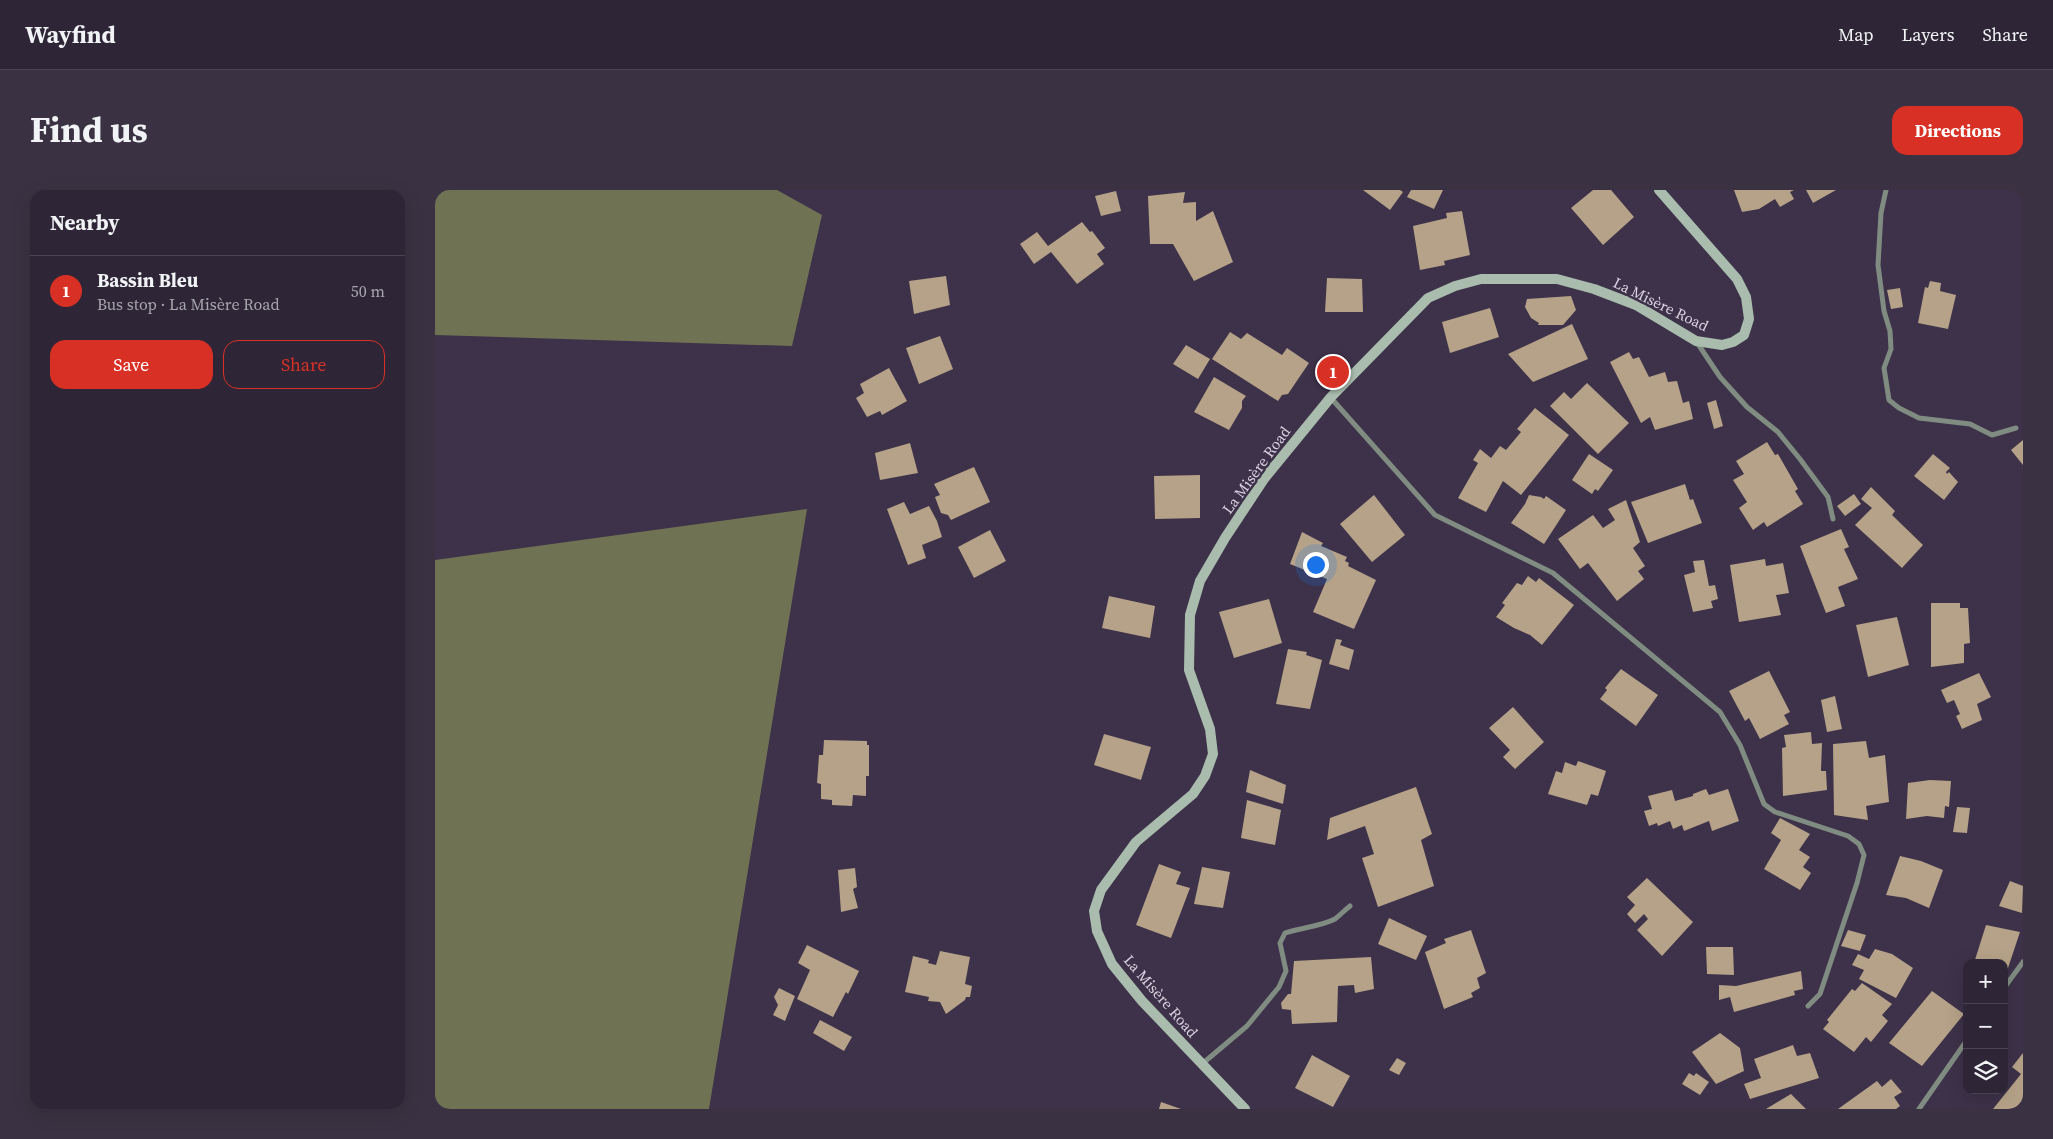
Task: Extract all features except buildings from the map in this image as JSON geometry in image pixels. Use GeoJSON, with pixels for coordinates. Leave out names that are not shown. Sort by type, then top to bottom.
{"type":"FeatureCollection","features":[{"type":"Feature","properties":{"kind":"main road","name":"La Misère Road"},"geometry":{"type":"LineString","coordinates":[[1245,1109],[1142,1002],[1112,964],[1097,931],[1094,911],[1101,890],[1135,842],[1193,794],[1205,776],[1213,754],[1209,729],[1189,670],[1188,644],[1191,615],[1200,581],[1225,538],[1264,479],[1331,398],[1428,298],[1455,286],[1481,279],[1557,279],[1594,289],[1636,306],[1696,341],[1721,346],[1733,342],[1744,334],[1749,319],[1746,297],[1737,279],[1659,190]]}},
{"type":"Feature","properties":{"kind":"street"},"geometry":{"type":"LineString","coordinates":[[1886,190],[1881,214],[1878,265],[1884,311],[1890,331],[1891,349],[1884,368],[1889,400],[1899,408],[1919,418],[1970,424],[1992,435],[2016,428]]}},
{"type":"Feature","properties":{"kind":"street"},"geometry":{"type":"LineString","coordinates":[[1696,341],[1720,377],[1747,407],[1778,432],[1800,459],[1828,497],[1833,519]]}},
{"type":"Feature","properties":{"kind":"street"},"geometry":{"type":"LineString","coordinates":[[1331,398],[1435,515],[1553,573],[1720,712],[1740,745],[1764,804],[1775,812],[1848,836],[1859,844],[1864,855],[1857,883],[1820,994],[1808,1006]]}},
{"type":"Feature","properties":{"kind":"street"},"geometry":{"type":"LineString","coordinates":[[1202,1064],[1247,1026],[1279,987],[1286,971],[1280,943],[1285,933],[1301,927],[1321,925],[1334,919],[1350,906]]}},
{"type":"Feature","properties":{"kind":"street"},"geometry":{"type":"LineString","coordinates":[[2008,983],[2023,962]]}},
{"type":"Feature","properties":{"kind":"street"},"geometry":{"type":"LineString","coordinates":[[1919,1109],[1963,1046]]}},
{"type":"Feature","properties":{"kind":"green space"},"geometry":{"type":"Polygon","coordinates":[[[435,190],[777,190],[822,215],[792,346],[435,335],[435,190]]]}},
{"type":"Feature","properties":{"kind":"green space"},"geometry":{"type":"Polygon","coordinates":[[[807,509],[709,1109],[435,1109],[435,560],[807,509]]]}},
{"type":"Feature","properties":{"kind":"place","name":"Bassin Bleu"},"geometry":{"type":"Point","coordinates":[1333,372]}}]}
